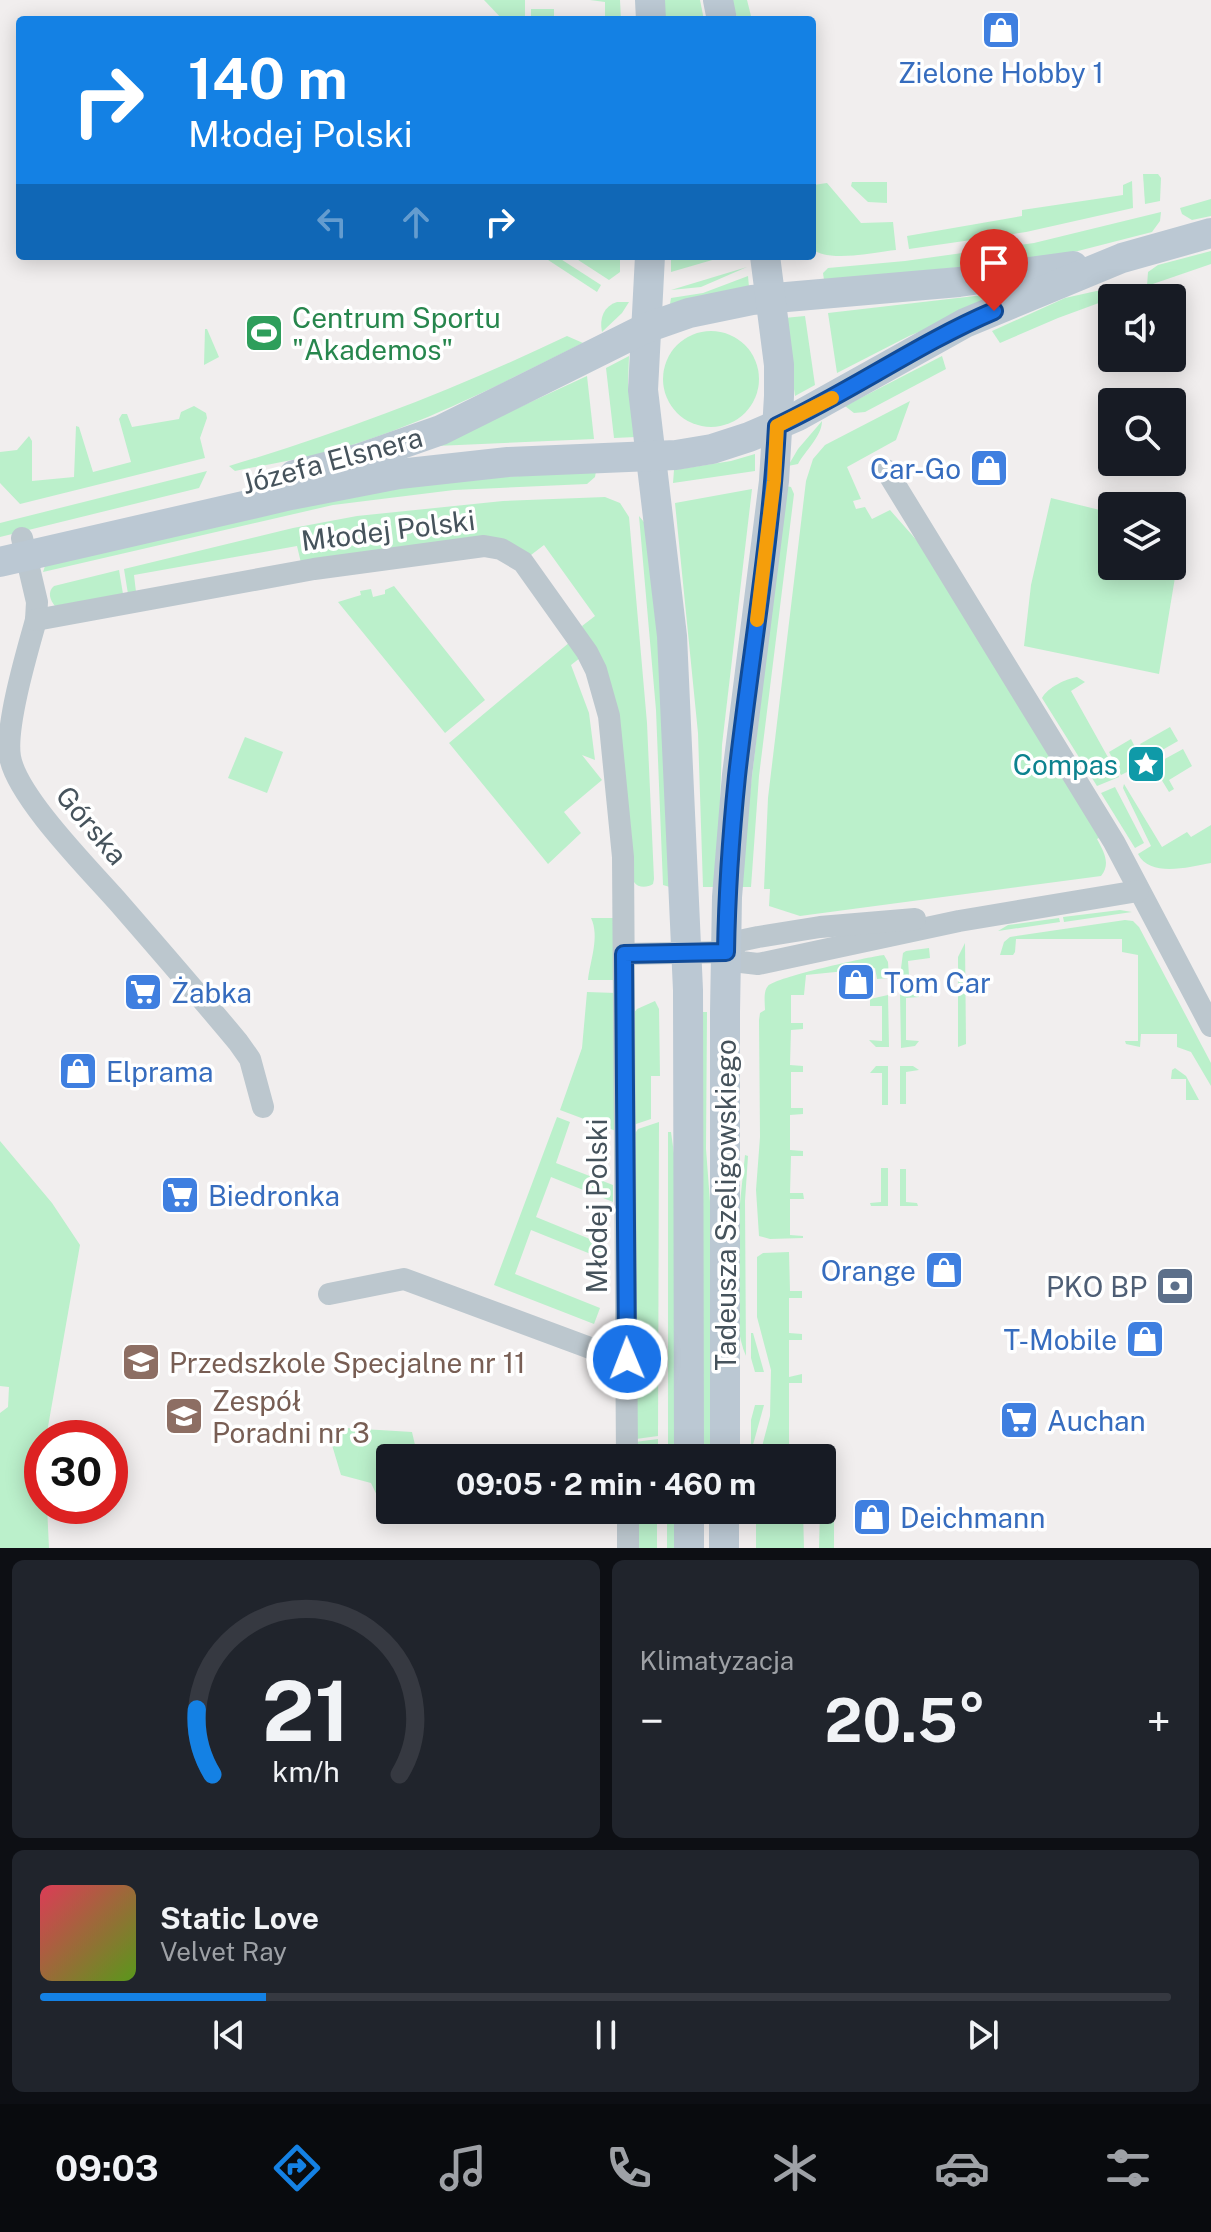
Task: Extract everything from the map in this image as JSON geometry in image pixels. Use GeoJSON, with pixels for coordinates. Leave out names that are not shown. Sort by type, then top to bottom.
{"type":"FeatureCollection","features":[{"type":"Feature","properties":{"kind":"street"},"geometry":{"type":"LineString","coordinates":[[1122,258],[1211,233]]}},
{"type":"Feature","properties":{"kind":"street","name":"Józefa Elsnera"},"geometry":{"type":"LineString","coordinates":[[12,550],[407,443],[488,409],[646,328],[714,307],[959,282],[1122,258]]}},
{"type":"Feature","properties":{"kind":"street","name":"Józefa Elsnera"},"geometry":{"type":"LineString","coordinates":[[12,550],[399,474],[508,462],[649,457],[712,449],[777,426],[822,404],[965,323],[1122,258]]}},
{"type":"Feature","properties":{"kind":"street","name":"Tadeusza Szeligowskiego"},"geometry":{"type":"LineString","coordinates":[[650,260],[643,390],[672,636],[687,953],[689,1444]]}},
{"type":"Feature","properties":{"kind":"street","name":"Tadeusza Szeligowskiego"},"geometry":{"type":"LineString","coordinates":[[725,1444],[728,886],[737,775],[774,481],[779,373],[766,260]]}},
{"type":"Feature","properties":{"kind":"street"},"geometry":{"type":"LineString","coordinates":[[886,470],[1114,842],[1211,1026]]}},
{"type":"Feature","properties":{"kind":"street","name":"Młodej Polski"},"geometry":{"type":"LineString","coordinates":[[36,620],[468,546],[501,549],[523,562],[566,621],[587,652],[609,716],[622,836],[627,1444]]}},
{"type":"Feature","properties":{"kind":"street","name":"Górska"},"geometry":{"type":"LineString","coordinates":[[12,550],[37,602],[36,620],[11,729],[10,760],[16,778],[70,847],[238,1042],[250,1059],[263,1107]]}},
{"type":"Feature","properties":{"kind":"street"},"geometry":{"type":"LineString","coordinates":[[624,954],[726,952],[739,941],[820,927],[905,918],[959,921],[1138,891]]}},
{"type":"Feature","properties":{"kind":"street"},"geometry":{"type":"LineString","coordinates":[[329,1294],[404,1279],[627,1359]]}},
{"type":"Feature","properties":{"kind":"street"},"geometry":{"type":"LineString","coordinates":[[628,1524],[628,1548]]}},
{"type":"Feature","properties":{"kind":"street"},"geometry":{"type":"LineString","coordinates":[[689,1524],[689,1548]]}},
{"type":"Feature","properties":{"kind":"street"},"geometry":{"type":"LineString","coordinates":[[724,1524],[724,1548]]}},
{"type":"Feature","properties":{"kind":"green space"},"geometry":{"type":"Polygon","coordinates":[[[484,0],[525,0],[525,16],[499,16],[484,0]]]}},
{"type":"Feature","properties":{"kind":"green space"},"geometry":{"type":"Polygon","coordinates":[[[590,0],[620,0],[621,16],[605,16],[605,2],[590,0]]]}},
{"type":"Feature","properties":{"kind":"green space"},"geometry":{"type":"Polygon","coordinates":[[[660,0],[700,0],[703,16],[662,16],[660,0]]]}},
{"type":"Feature","properties":{"kind":"green space"},"geometry":{"type":"Polygon","coordinates":[[[731,0],[747,0],[751,16],[737,16],[731,0]]]}},
{"type":"Feature","properties":{"kind":"green space"},"geometry":{"type":"Polygon","coordinates":[[[531,9],[554,9],[554,16],[531,16],[531,9]]]}},
{"type":"Feature","properties":{"kind":"green space"},"geometry":{"type":"Polygon","coordinates":[[[1143,174],[1158,174],[1161,178],[1160,201],[1145,204],[1143,174]]]}},
{"type":"Feature","properties":{"kind":"green space"},"geometry":{"type":"Polygon","coordinates":[[[1132,181],[1133,208],[1026,232],[909,249],[907,236],[1022,216],[1022,210],[1123,195],[1123,185],[1132,181]]]}},
{"type":"Feature","properties":{"kind":"green space"},"geometry":{"type":"Polygon","coordinates":[[[852,182],[887,182],[887,203],[868,202],[851,186],[852,182]]]}},
{"type":"Feature","properties":{"kind":"green space"},"geometry":{"type":"Polygon","coordinates":[[[827,183],[861,223],[893,222],[896,250],[841,256],[816,251],[816,185],[827,183]]]}},
{"type":"Feature","properties":{"kind":"green space"},"geometry":{"type":"Polygon","coordinates":[[[1211,199],[1211,216],[1192,220],[1182,214],[1180,208],[1211,199]]]}},
{"type":"Feature","properties":{"kind":"green space"},"geometry":{"type":"Polygon","coordinates":[[[1161,212],[1160,221],[1152,232],[1074,252],[1015,262],[824,280],[823,273],[828,268],[1034,243],[1161,212]]]}},
{"type":"Feature","properties":{"kind":"green space"},"geometry":{"type":"Polygon","coordinates":[[[1211,251],[1211,264],[1147,284],[1148,272],[1158,265],[1211,251]]]}},
{"type":"Feature","properties":{"kind":"green space"},"geometry":{"type":"Polygon","coordinates":[[[548,260],[562,260],[601,285],[597,292],[548,260]]]}},
{"type":"Feature","properties":{"kind":"green space"},"geometry":{"type":"Polygon","coordinates":[[[578,260],[620,260],[620,272],[609,280],[578,260]]]}},
{"type":"Feature","properties":{"kind":"green space"},"geometry":{"type":"Polygon","coordinates":[[[671,260],[712,260],[671,272],[671,260]]]}},
{"type":"Feature","properties":{"kind":"green space"},"geometry":{"type":"Polygon","coordinates":[[[747,267],[701,287],[671,290],[747,267]]]}},
{"type":"Feature","properties":{"kind":"green space"},"geometry":{"type":"Polygon","coordinates":[[[748,276],[749,287],[670,304],[671,298],[703,293],[748,276]]]}},
{"type":"Feature","properties":{"kind":"green space"},"geometry":{"type":"Polygon","coordinates":[[[1019,291],[909,336],[837,373],[828,313],[1019,291]]]}},
{"type":"Feature","properties":{"kind":"green space"},"geometry":{"type":"Polygon","coordinates":[[[1098,291],[1098,303],[1000,343],[992,331],[1065,298],[1098,291]]]}},
{"type":"Feature","properties":{"kind":"green space"},"geometry":{"type":"Polygon","coordinates":[[[617,302],[629,302],[602,332],[604,313],[617,302]]]}},
{"type":"Feature","properties":{"kind":"green space"},"geometry":{"type":"Polygon","coordinates":[[[805,316],[815,385],[795,396],[784,318],[805,316]]]}},
{"type":"Feature","properties":{"kind":"green space"},"geometry":{"type":"Polygon","coordinates":[[[205,329],[219,357],[204,365],[205,329]]]}},
{"type":"Feature","properties":{"kind":"green space"},"geometry":{"type":"Polygon","coordinates":[[[711,331],[730,334],[745,345],[756,360],[759,379],[756,398],[745,413],[730,424],[711,427],[692,424],[677,413],[666,398],[663,379],[666,360],[677,345],[692,334],[711,331]]]}},
{"type":"Feature","properties":{"kind":"green space"},"geometry":{"type":"Polygon","coordinates":[[[567,336],[583,343],[421,420],[319,454],[235,471],[229,466],[401,408],[567,336]]]}},
{"type":"Feature","properties":{"kind":"green space"},"geometry":{"type":"Polygon","coordinates":[[[629,356],[628,383],[636,437],[614,438],[606,368],[629,356]]]}},
{"type":"Feature","properties":{"kind":"green space"},"geometry":{"type":"Polygon","coordinates":[[[942,356],[946,369],[865,412],[854,413],[845,406],[942,356]]]}},
{"type":"Feature","properties":{"kind":"green space"},"geometry":{"type":"Polygon","coordinates":[[[587,376],[594,439],[436,446],[587,376]]]}},
{"type":"Feature","properties":{"kind":"green space"},"geometry":{"type":"Polygon","coordinates":[[[910,401],[896,440],[847,467],[861,499],[853,501],[856,509],[865,507],[872,519],[890,510],[927,552],[1101,837],[1097,839],[1106,867],[1101,876],[800,916],[769,906],[770,889],[764,889],[768,798],[806,481],[813,459],[825,445],[910,401]]]}},
{"type":"Feature","properties":{"kind":"green space"},"geometry":{"type":"Polygon","coordinates":[[[194,406],[206,413],[200,438],[205,458],[20,504],[0,483],[0,452],[17,450],[29,436],[32,441],[32,481],[74,477],[76,426],[79,427],[93,472],[131,462],[119,419],[122,414],[127,414],[132,427],[179,419],[181,412],[194,406]]]}},
{"type":"Feature","properties":{"kind":"green space"},"geometry":{"type":"Polygon","coordinates":[[[822,421],[816,438],[798,464],[788,466],[798,449],[822,421]]]}},
{"type":"Feature","properties":{"kind":"green space"},"geometry":{"type":"Polygon","coordinates":[[[755,454],[755,471],[673,483],[674,470],[755,454]]]}},
{"type":"Feature","properties":{"kind":"green space"},"geometry":{"type":"Polygon","coordinates":[[[207,471],[199,488],[0,537],[0,523],[207,471]]]}},
{"type":"Feature","properties":{"kind":"green space"},"geometry":{"type":"Polygon","coordinates":[[[596,471],[595,477],[587,484],[454,490],[333,505],[43,572],[45,566],[381,485],[596,471]]]}},
{"type":"Feature","properties":{"kind":"green space"},"geometry":{"type":"Polygon","coordinates":[[[786,486],[791,487],[794,494],[759,776],[751,887],[739,887],[786,486]]]}},
{"type":"Feature","properties":{"kind":"green space"},"geometry":{"type":"Polygon","coordinates":[[[752,489],[722,745],[717,887],[703,887],[698,733],[675,503],[752,489]]]}},
{"type":"Feature","properties":{"kind":"green space"},"geometry":{"type":"Polygon","coordinates":[[[605,497],[620,503],[629,517],[647,723],[654,879],[653,884],[648,886],[634,882],[622,757],[582,626],[595,616],[544,545],[531,555],[301,563],[297,546],[134,575],[136,592],[128,594],[124,569],[293,528],[357,516],[503,501],[605,497]]]}},
{"type":"Feature","properties":{"kind":"green space"},"geometry":{"type":"Polygon","coordinates":[[[1051,498],[1098,510],[1098,580],[1175,580],[1159,674],[1024,646],[1031,585],[1051,498]]]}},
{"type":"Feature","properties":{"kind":"green space"},"geometry":{"type":"Polygon","coordinates":[[[639,516],[648,527],[659,630],[673,888],[663,885],[656,710],[639,516]]]}},
{"type":"Feature","properties":{"kind":"green space"},"geometry":{"type":"Polygon","coordinates":[[[119,570],[123,594],[55,606],[52,601],[50,593],[54,586],[119,570]]]}},
{"type":"Feature","properties":{"kind":"green space"},"geometry":{"type":"Polygon","coordinates":[[[394,586],[485,700],[445,733],[338,602],[371,589],[373,597],[385,594],[385,590],[394,586]]]}},
{"type":"Feature","properties":{"kind":"green space"},"geometry":{"type":"Polygon","coordinates":[[[570,642],[580,658],[571,665],[589,713],[595,760],[582,755],[602,780],[564,812],[581,833],[548,864],[449,743],[570,642]]]}},
{"type":"Feature","properties":{"kind":"green space"},"geometry":{"type":"Polygon","coordinates":[[[1077,677],[1085,682],[1071,691],[1119,777],[1097,786],[1042,698],[1058,684],[1077,677]]]}},
{"type":"Feature","properties":{"kind":"green space"},"geometry":{"type":"Polygon","coordinates":[[[1170,727],[1178,741],[1157,753],[1143,749],[1140,744],[1170,727]]]}},
{"type":"Feature","properties":{"kind":"green space"},"geometry":{"type":"Polygon","coordinates":[[[245,737],[283,752],[267,793],[228,778],[245,737]]]}},
{"type":"Feature","properties":{"kind":"green space"},"geometry":{"type":"Polygon","coordinates":[[[1131,739],[1137,751],[1131,758],[1131,770],[1121,775],[1109,752],[1131,739]]]}},
{"type":"Feature","properties":{"kind":"green space"},"geometry":{"type":"Polygon","coordinates":[[[1183,749],[1192,766],[1169,780],[1174,789],[1169,792],[1158,774],[1161,761],[1183,749]]]}},
{"type":"Feature","properties":{"kind":"green space"},"geometry":{"type":"Polygon","coordinates":[[[1124,784],[1162,847],[1187,832],[1191,837],[1211,825],[1211,863],[1171,869],[1151,866],[1144,861],[1138,854],[1151,846],[1123,788],[1124,784]]]}},
{"type":"Feature","properties":{"kind":"green space"},"geometry":{"type":"Polygon","coordinates":[[[1115,787],[1144,843],[1135,848],[1101,793],[1115,787]]]}},
{"type":"Feature","properties":{"kind":"green space"},"geometry":{"type":"Polygon","coordinates":[[[1120,910],[1132,912],[1064,922],[1063,917],[1120,910]]]}},
{"type":"Feature","properties":{"kind":"green space"},"geometry":{"type":"Polygon","coordinates":[[[591,918],[615,918],[615,980],[588,980],[595,941],[591,918]]]}},
{"type":"Feature","properties":{"kind":"green space"},"geometry":{"type":"Polygon","coordinates":[[[1059,918],[1060,922],[998,931],[1008,925],[1059,918]]]}},
{"type":"Feature","properties":{"kind":"green space"},"geometry":{"type":"Polygon","coordinates":[[[1133,921],[1139,927],[1211,1063],[1211,1086],[1191,1052],[1177,1047],[1177,1034],[1141,1034],[1140,1047],[1126,1044],[1125,1041],[1138,1041],[1138,955],[1122,952],[1122,939],[1016,939],[1013,955],[1000,955],[1004,942],[1010,937],[1133,921]]]}},
{"type":"Feature","properties":{"kind":"green space"},"geometry":{"type":"Polygon","coordinates":[[[965,943],[966,1044],[958,1047],[958,957],[965,943]]]}},
{"type":"Feature","properties":{"kind":"green space"},"geometry":{"type":"Polygon","coordinates":[[[929,948],[930,958],[908,961],[909,975],[900,976],[903,953],[929,948]]]}},
{"type":"Feature","properties":{"kind":"green space"},"geometry":{"type":"Polygon","coordinates":[[[884,955],[888,962],[889,978],[877,979],[875,968],[806,975],[804,995],[791,995],[791,1023],[803,1023],[803,1029],[791,1030],[790,1065],[803,1066],[803,1072],[791,1072],[791,1108],[803,1108],[803,1114],[790,1115],[790,1150],[803,1151],[803,1156],[791,1156],[790,1193],[803,1193],[804,1199],[790,1199],[790,1235],[803,1238],[770,1239],[759,1236],[756,1190],[760,1137],[759,1020],[760,1013],[765,1010],[766,988],[804,973],[884,955]]]}},
{"type":"Feature","properties":{"kind":"green space"},"geometry":{"type":"Polygon","coordinates":[[[587,992],[616,993],[616,1131],[560,1110],[582,1048],[587,992]]]}},
{"type":"Feature","properties":{"kind":"green space"},"geometry":{"type":"Polygon","coordinates":[[[918,992],[919,997],[906,998],[906,1040],[919,1041],[915,1046],[901,1048],[900,993],[918,992]]]}},
{"type":"Feature","properties":{"kind":"green space"},"geometry":{"type":"Polygon","coordinates":[[[888,995],[889,1047],[876,1047],[869,1040],[882,1041],[882,1006],[870,1006],[870,999],[888,995]]]}},
{"type":"Feature","properties":{"kind":"green space"},"geometry":{"type":"Polygon","coordinates":[[[655,1001],[659,1009],[660,1076],[651,1076],[651,1119],[633,1125],[633,1014],[655,1001]]]}},
{"type":"Feature","properties":{"kind":"green space"},"geometry":{"type":"Polygon","coordinates":[[[700,1012],[707,1012],[706,1149],[714,1255],[715,1444],[699,1444],[700,1012]]]}},
{"type":"Feature","properties":{"kind":"green space"},"geometry":{"type":"Polygon","coordinates":[[[876,1066],[888,1066],[888,1105],[882,1105],[882,1073],[870,1073],[876,1066]]]}},
{"type":"Feature","properties":{"kind":"green space"},"geometry":{"type":"Polygon","coordinates":[[[900,1066],[913,1066],[919,1070],[906,1072],[906,1104],[900,1104],[900,1066]]]}},
{"type":"Feature","properties":{"kind":"green space"},"geometry":{"type":"Polygon","coordinates":[[[1175,1068],[1186,1076],[1199,1100],[1186,1100],[1186,1079],[1171,1079],[1175,1068]]]}},
{"type":"Feature","properties":{"kind":"green space"},"geometry":{"type":"Polygon","coordinates":[[[557,1117],[570,1122],[556,1163],[613,1185],[613,1202],[551,1177],[536,1217],[607,1246],[608,1261],[531,1230],[515,1274],[600,1308],[594,1324],[494,1285],[557,1117]]]}},
{"type":"Feature","properties":{"kind":"green space"},"geometry":{"type":"Polygon","coordinates":[[[659,1122],[658,1436],[636,1439],[634,1135],[638,1129],[659,1122]]]}},
{"type":"Feature","properties":{"kind":"green space"},"geometry":{"type":"Polygon","coordinates":[[[668,1132],[671,1132],[677,1175],[676,1444],[668,1444],[668,1132]]]}},
{"type":"Feature","properties":{"kind":"green space"},"geometry":{"type":"Polygon","coordinates":[[[0,1141],[52,1203],[80,1245],[49,1420],[24,1420],[24,1524],[48,1524],[49,1548],[0,1548],[0,1413],[8,1407],[9,1387],[0,1386],[0,1141]]]}},
{"type":"Feature","properties":{"kind":"green space"},"geometry":{"type":"Polygon","coordinates":[[[745,1155],[748,1156],[745,1201],[746,1356],[740,1337],[736,1286],[745,1155]]]}},
{"type":"Feature","properties":{"kind":"green space"},"geometry":{"type":"Polygon","coordinates":[[[881,1168],[888,1168],[888,1206],[871,1206],[870,1203],[881,1202],[881,1168]]]}},
{"type":"Feature","properties":{"kind":"green space"},"geometry":{"type":"Polygon","coordinates":[[[900,1169],[906,1169],[906,1202],[917,1203],[918,1206],[900,1206],[900,1169]]]}},
{"type":"Feature","properties":{"kind":"green space"},"geometry":{"type":"Polygon","coordinates":[[[789,1252],[790,1291],[802,1291],[802,1298],[789,1298],[789,1333],[802,1334],[802,1340],[789,1340],[789,1377],[802,1374],[802,1383],[789,1383],[789,1444],[763,1444],[770,1416],[771,1370],[757,1317],[757,1257],[763,1253],[789,1252]]]}},
{"type":"Feature","properties":{"kind":"green space"},"geometry":{"type":"Polygon","coordinates":[[[751,1333],[764,1372],[755,1372],[751,1358],[751,1333]]]}},
{"type":"Feature","properties":{"kind":"green space"},"geometry":{"type":"Polygon","coordinates":[[[755,1405],[764,1405],[753,1444],[751,1444],[751,1420],[755,1405]]]}},
{"type":"Feature","properties":{"kind":"green space"},"geometry":{"type":"Polygon","coordinates":[[[330,1427],[412,1432],[415,1444],[376,1444],[376,1494],[371,1483],[341,1475],[329,1435],[330,1427]]]}},
{"type":"Feature","properties":{"kind":"green space"},"geometry":{"type":"Polygon","coordinates":[[[658,1439],[658,1444],[635,1442],[658,1439]]]}},
{"type":"Feature","properties":{"kind":"green space"},"geometry":{"type":"Polygon","coordinates":[[[636,1524],[657,1524],[657,1548],[636,1548],[636,1524]]]}},
{"type":"Feature","properties":{"kind":"green space"},"geometry":{"type":"Polygon","coordinates":[[[667,1524],[676,1524],[676,1548],[667,1548],[667,1524]]]}},
{"type":"Feature","properties":{"kind":"green space"},"geometry":{"type":"Polygon","coordinates":[[[756,1524],[803,1524],[804,1548],[756,1548],[756,1524]]]}},
{"type":"Feature","properties":{"kind":"green space"},"geometry":{"type":"Polygon","coordinates":[[[820,1524],[834,1524],[834,1548],[819,1548],[820,1524]]]}},
{"type":"Feature","properties":{"kind":"slow traffic"},"geometry":{"type":"LineString","coordinates":[[757,620],[774,481],[777,426],[832,398]]}},
{"type":"Feature","properties":{"kind":"place","name":"Zielone Hobby 1"},"geometry":{"type":"Point","coordinates":[1001,30]}},
{"type":"Feature","properties":{"kind":"place","name":"Centrum Sportu \"Akademos\""},"geometry":{"type":"Point","coordinates":[264,333]}},
{"type":"Feature","properties":{"kind":"place","name":"Car-Go"},"geometry":{"type":"Point","coordinates":[989,468]}},
{"type":"Feature","properties":{"kind":"place","name":"Compas"},"geometry":{"type":"Point","coordinates":[1146,764]}},
{"type":"Feature","properties":{"kind":"place","name":"Tom Car"},"geometry":{"type":"Point","coordinates":[856,982]}},
{"type":"Feature","properties":{"kind":"place","name":"Żabka"},"geometry":{"type":"Point","coordinates":[143,992]}},
{"type":"Feature","properties":{"kind":"place","name":"Elprama"},"geometry":{"type":"Point","coordinates":[78,1071]}},
{"type":"Feature","properties":{"kind":"place","name":"Biedronka"},"geometry":{"type":"Point","coordinates":[180,1195]}},
{"type":"Feature","properties":{"kind":"place","name":"Orange"},"geometry":{"type":"Point","coordinates":[944,1270]}},
{"type":"Feature","properties":{"kind":"place","name":"PKO BP"},"geometry":{"type":"Point","coordinates":[1175,1286]}},
{"type":"Feature","properties":{"kind":"place","name":"T-Mobile"},"geometry":{"type":"Point","coordinates":[1145,1339]}},
{"type":"Feature","properties":{"kind":"place","name":"Przedszkole Specjalne nr 11"},"geometry":{"type":"Point","coordinates":[141,1362]}},
{"type":"Feature","properties":{"kind":"place","name":"Zespół Poradni nr 3"},"geometry":{"type":"Point","coordinates":[184,1416]}},
{"type":"Feature","properties":{"kind":"place","name":"Auchan"},"geometry":{"type":"Point","coordinates":[1019,1420]}},
{"type":"Feature","properties":{"kind":"place","name":"Deichmann"},"geometry":{"type":"Point","coordinates":[872,1517]}},
{"type":"Feature","properties":{"kind":"route"},"geometry":{"type":"LineString","coordinates":[[627,1359],[624,954],[726,952],[737,775],[774,481],[777,426],[965,323],[994,311]]}}]}
